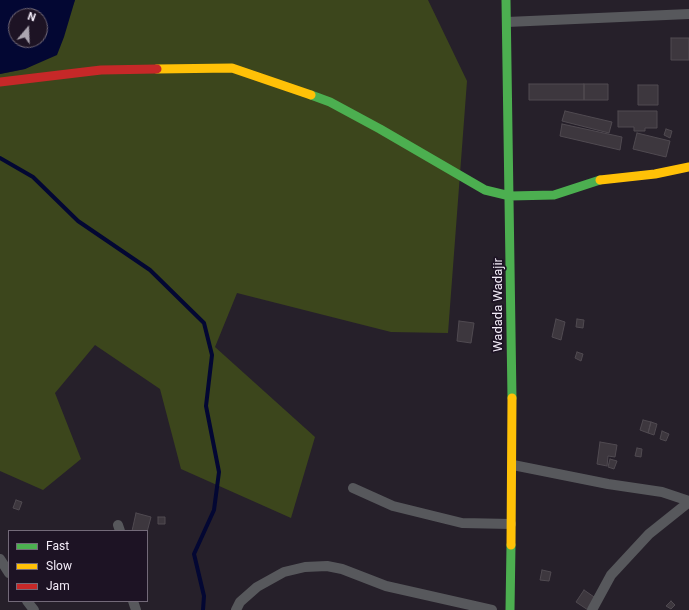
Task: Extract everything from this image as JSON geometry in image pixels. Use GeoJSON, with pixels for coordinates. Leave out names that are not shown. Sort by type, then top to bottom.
{"type":"FeatureCollection","features":[{"type":"Feature","properties":{"kind":"street","name":"Wadada Wadajir"},"geometry":{"type":"LineString","coordinates":[[506,0],[513,465],[510,610]]}},
{"type":"Feature","properties":{"kind":"street"},"geometry":{"type":"LineString","coordinates":[[507,22],[689,14]]}},
{"type":"Feature","properties":{"kind":"street"},"geometry":{"type":"LineString","coordinates":[[0,82],[101,70],[232,68],[330,102],[380,128],[485,190],[510,196],[554,195],[595,180],[655,174],[689,167]]}},
{"type":"Feature","properties":{"kind":"street"},"geometry":{"type":"LineString","coordinates":[[513,465],[608,484],[662,492],[689,501]]}},
{"type":"Feature","properties":{"kind":"street"},"geometry":{"type":"LineString","coordinates":[[353,488],[393,506],[462,523],[511,524]]}},
{"type":"Feature","properties":{"kind":"street"},"geometry":{"type":"LineString","coordinates":[[592,610],[611,575],[649,534],[689,501]]}},
{"type":"Feature","properties":{"kind":"street"},"geometry":{"type":"LineString","coordinates":[[0,559],[8,571]]}},
{"type":"Feature","properties":{"kind":"street"},"geometry":{"type":"LineString","coordinates":[[236,610],[240,602],[257,587],[284,572],[305,567],[327,566],[342,569],[386,586],[492,610]]}},
{"type":"Feature","properties":{"kind":"street"},"geometry":{"type":"LineString","coordinates":[[28,602],[34,610]]}},
{"type":"Feature","properties":{"kind":"green space"},"geometry":{"type":"Polygon","coordinates":[[[75,0],[428,0],[467,81],[448,333],[391,332],[237,293],[215,347],[315,437],[291,518],[181,469],[160,389],[95,345],[55,393],[81,459],[43,490],[0,471],[0,74],[25,69],[40,61],[71,10],[75,0]]]}},
{"type":"Feature","properties":{"kind":"shaded area"},"geometry":{"type":"Polygon","coordinates":[[[0,0],[75,0],[57,55],[25,69],[0,74],[0,0]]]}},
{"type":"Feature","properties":{"kind":"building"},"geometry":{"type":"Polygon","coordinates":[[[671,38],[689,38],[689,60],[671,60],[671,38]]]}},
{"type":"Feature","properties":{"kind":"building"},"geometry":{"type":"Polygon","coordinates":[[[529,84],[584,84],[584,100],[529,100],[529,84]]]}},
{"type":"Feature","properties":{"kind":"building"},"geometry":{"type":"Polygon","coordinates":[[[584,84],[608,84],[608,100],[584,100],[584,84]]]}},
{"type":"Feature","properties":{"kind":"building"},"geometry":{"type":"Polygon","coordinates":[[[638,85],[658,85],[658,105],[638,105],[638,85]]]}},
{"type":"Feature","properties":{"kind":"building"},"geometry":{"type":"Polygon","coordinates":[[[565,111],[612,122],[609,133],[562,121],[565,111]]]}},
{"type":"Feature","properties":{"kind":"building"},"geometry":{"type":"Polygon","coordinates":[[[618,111],[657,111],[657,128],[645,128],[645,131],[634,131],[634,127],[618,127],[618,111]]]}},
{"type":"Feature","properties":{"kind":"building"},"geometry":{"type":"Polygon","coordinates":[[[562,124],[622,137],[620,150],[560,136],[562,124]]]}},
{"type":"Feature","properties":{"kind":"building"},"geometry":{"type":"Polygon","coordinates":[[[666,129],[672,131],[670,138],[664,135],[666,129]]]}},
{"type":"Feature","properties":{"kind":"building"},"geometry":{"type":"Polygon","coordinates":[[[637,133],[670,141],[666,157],[633,149],[637,133]]]}},
{"type":"Feature","properties":{"kind":"building"},"geometry":{"type":"Polygon","coordinates":[[[556,319],[565,322],[561,340],[552,337],[556,319]]]}},
{"type":"Feature","properties":{"kind":"building"},"geometry":{"type":"Polygon","coordinates":[[[577,319],[584,320],[583,328],[576,327],[577,319]]]}},
{"type":"Feature","properties":{"kind":"building"},"geometry":{"type":"Polygon","coordinates":[[[459,321],[474,323],[471,343],[457,341],[459,321]]]}},
{"type":"Feature","properties":{"kind":"building"},"geometry":{"type":"Polygon","coordinates":[[[496,325],[503,328],[501,334],[494,331],[496,325]]]}},
{"type":"Feature","properties":{"kind":"building"},"geometry":{"type":"Polygon","coordinates":[[[577,352],[583,354],[581,361],[575,358],[577,352]]]}},
{"type":"Feature","properties":{"kind":"building"},"geometry":{"type":"Polygon","coordinates":[[[643,420],[651,422],[648,433],[640,430],[643,420]]]}},
{"type":"Feature","properties":{"kind":"building"},"geometry":{"type":"Polygon","coordinates":[[[651,422],[657,424],[654,435],[648,433],[651,422]]]}},
{"type":"Feature","properties":{"kind":"building"},"geometry":{"type":"Polygon","coordinates":[[[662,431],[669,434],[666,441],[660,439],[662,431]]]}},
{"type":"Feature","properties":{"kind":"building"},"geometry":{"type":"Polygon","coordinates":[[[600,442],[617,445],[615,457],[608,456],[607,466],[597,464],[600,442]]]}},
{"type":"Feature","properties":{"kind":"building"},"geometry":{"type":"Polygon","coordinates":[[[637,448],[642,449],[641,457],[635,456],[637,448]]]}},
{"type":"Feature","properties":{"kind":"building"},"geometry":{"type":"Polygon","coordinates":[[[610,459],[617,461],[614,469],[608,467],[610,459]]]}},
{"type":"Feature","properties":{"kind":"building"},"geometry":{"type":"Polygon","coordinates":[[[16,500],[22,502],[19,510],[13,508],[16,500]]]}},
{"type":"Feature","properties":{"kind":"building"},"geometry":{"type":"Polygon","coordinates":[[[136,513],[151,517],[148,530],[132,530],[136,513]]]}},
{"type":"Feature","properties":{"kind":"building"},"geometry":{"type":"Polygon","coordinates":[[[158,517],[165,517],[165,524],[158,524],[158,517]]]}},
{"type":"Feature","properties":{"kind":"building"},"geometry":{"type":"Polygon","coordinates":[[[542,570],[551,572],[549,581],[540,580],[542,570]]]}},
{"type":"Feature","properties":{"kind":"building"},"geometry":{"type":"Polygon","coordinates":[[[584,590],[597,599],[588,610],[576,602],[584,590]]]}},
{"type":"Feature","properties":{"kind":"building"},"geometry":{"type":"Polygon","coordinates":[[[671,601],[675,605],[671,609],[666,606],[671,601]]]}},
{"type":"Feature","properties":{"kind":"waterway"},"geometry":{"type":"LineString","coordinates":[[0,158],[33,177],[78,221],[150,270],[204,323],[212,355],[206,406],[219,472],[214,510],[194,554],[204,596],[203,610]]}},
{"type":"Feature","properties":{"kind":"traffic: fast"},"geometry":{"type":"LineString","coordinates":[[506,0],[512,398]]}},
{"type":"Feature","properties":{"kind":"traffic: fast"},"geometry":{"type":"LineString","coordinates":[[311,95],[330,102],[380,129],[485,190],[510,196],[554,195],[600,180]]}},
{"type":"Feature","properties":{"kind":"traffic: fast"},"geometry":{"type":"LineString","coordinates":[[510,610],[511,545]]}},
{"type":"Feature","properties":{"kind":"traffic: slow"},"geometry":{"type":"LineString","coordinates":[[157,69],[232,68],[311,95]]}},
{"type":"Feature","properties":{"kind":"traffic: slow"},"geometry":{"type":"LineString","coordinates":[[600,180],[655,174],[689,167]]}},
{"type":"Feature","properties":{"kind":"traffic: slow"},"geometry":{"type":"LineString","coordinates":[[511,545],[512,398]]}},
{"type":"Feature","properties":{"kind":"traffic: jam"},"geometry":{"type":"LineString","coordinates":[[0,82],[101,70],[157,69]]}}]}
